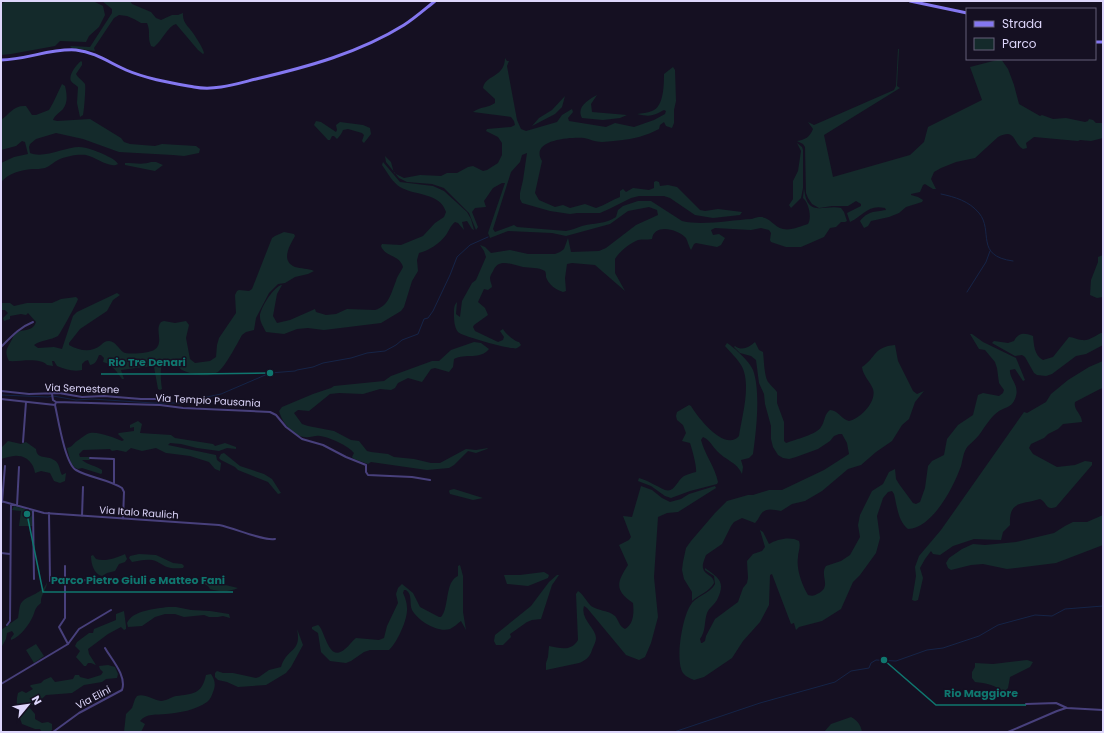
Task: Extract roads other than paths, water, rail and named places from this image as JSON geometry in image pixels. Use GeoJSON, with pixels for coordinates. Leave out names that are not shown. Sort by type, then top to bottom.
{"type":"FeatureCollection","features":[{"type":"Feature","properties":{"kind":"main road"},"geometry":{"type":"LineString","coordinates":[[1,60],[77,50],[94,55],[127,71],[144,76],[195,88],[215,88],[300,68],[342,55],[393,31],[410,21],[435,1]]}},
{"type":"Feature","properties":{"kind":"main road"},"geometry":{"type":"LineString","coordinates":[[910,1],[966,13]]}},
{"type":"Feature","properties":{"kind":"street"},"geometry":{"type":"LineString","coordinates":[[1,347],[14,334],[27,324],[33,322]]}},
{"type":"Feature","properties":{"kind":"street","name":"Via Semestene"},"geometry":{"type":"LineString","coordinates":[[1,392],[29,394],[61,393],[82,397],[104,396],[140,400],[162,399]]}},
{"type":"Feature","properties":{"kind":"street"},"geometry":{"type":"LineString","coordinates":[[52,394],[65,447],[72,467],[78,471],[122,487],[124,491],[123,519]]}},
{"type":"Feature","properties":{"kind":"street"},"geometry":{"type":"LineString","coordinates":[[72,402],[73,396]]}},
{"type":"Feature","properties":{"kind":"street","name":"Via Tempio Pausania"},"geometry":{"type":"LineString","coordinates":[[1,399],[55,404],[72,402],[270,412],[276,414],[286,427],[302,439],[323,445],[366,465],[366,472],[368,475],[412,477],[430,480]]}},
{"type":"Feature","properties":{"kind":"street"},"geometry":{"type":"LineString","coordinates":[[23,442],[26,402]]}},
{"type":"Feature","properties":{"kind":"street"},"geometry":{"type":"LineString","coordinates":[[90,458],[114,459],[114,483]]}},
{"type":"Feature","properties":{"kind":"street"},"geometry":{"type":"LineString","coordinates":[[1,502],[4,466]]}},
{"type":"Feature","properties":{"kind":"street"},"geometry":{"type":"LineString","coordinates":[[17,506],[19,467]]}},
{"type":"Feature","properties":{"kind":"street"},"geometry":{"type":"LineString","coordinates":[[82,516],[83,487]]}},
{"type":"Feature","properties":{"kind":"street","name":"Via Italo Raulich"},"geometry":{"type":"LineString","coordinates":[[1,502],[33,511],[49,513],[219,525],[231,527],[267,540],[275,539]]}},
{"type":"Feature","properties":{"kind":"street"},"geometry":{"type":"LineString","coordinates":[[7,624],[10,621],[11,504]]}},
{"type":"Feature","properties":{"kind":"street"},"geometry":{"type":"LineString","coordinates":[[33,511],[34,579]]}},
{"type":"Feature","properties":{"kind":"street"},"geometry":{"type":"LineString","coordinates":[[49,513],[50,581]]}},
{"type":"Feature","properties":{"kind":"street"},"geometry":{"type":"LineString","coordinates":[[1,553],[10,554]]}},
{"type":"Feature","properties":{"kind":"street"},"geometry":{"type":"LineString","coordinates":[[65,566],[65,618],[59,627],[68,644]]}},
{"type":"Feature","properties":{"kind":"street"},"geometry":{"type":"LineString","coordinates":[[65,581],[117,579]]}},
{"type":"Feature","properties":{"kind":"street"},"geometry":{"type":"LineString","coordinates":[[1,684],[68,644],[79,629],[111,610]]}},
{"type":"Feature","properties":{"kind":"street","name":"Via Elini"},"geometry":{"type":"LineString","coordinates":[[52,732],[79,713],[122,691],[123,684],[121,676],[105,648]]}},
{"type":"Feature","properties":{"kind":"street"},"geometry":{"type":"LineString","coordinates":[[1026,704],[1056,703],[1067,708]]}},
{"type":"Feature","properties":{"kind":"street"},"geometry":{"type":"LineString","coordinates":[[1008,732],[1067,708],[1103,710]]}},
{"type":"Feature","properties":{"kind":"waterway"},"geometry":{"type":"LineString","coordinates":[[941,194],[962,200],[971,205],[979,213],[983,220],[987,242],[993,254],[1013,261]]}},
{"type":"Feature","properties":{"kind":"waterway"},"geometry":{"type":"LineString","coordinates":[[1,395],[53,396],[76,400],[92,399],[179,403],[221,394],[270,373],[295,371],[367,353],[385,351],[402,340],[418,334],[424,319],[428,318],[433,311],[457,257],[470,245],[488,237]]}},
{"type":"Feature","properties":{"kind":"waterway"},"geometry":{"type":"LineString","coordinates":[[967,292],[986,262],[990,251]]}},
{"type":"Feature","properties":{"kind":"waterway"},"geometry":{"type":"LineString","coordinates":[[674,732],[760,703],[835,682],[851,671],[869,668],[871,663],[876,660],[896,661],[927,650],[943,648],[979,636],[998,625],[1035,615],[1052,616],[1065,609],[1103,606]]}},
{"type":"Feature","properties":{"kind":"place","name":"Rio Tre Denari"},"geometry":{"type":"Point","coordinates":[270,373]}},
{"type":"Feature","properties":{"kind":"place","name":"Parco Pietro Giuli e Matteo Fani"},"geometry":{"type":"Point","coordinates":[27,514]}},
{"type":"Feature","properties":{"kind":"place","name":"Rio Maggiore"},"geometry":{"type":"Point","coordinates":[884,660]}}]}
